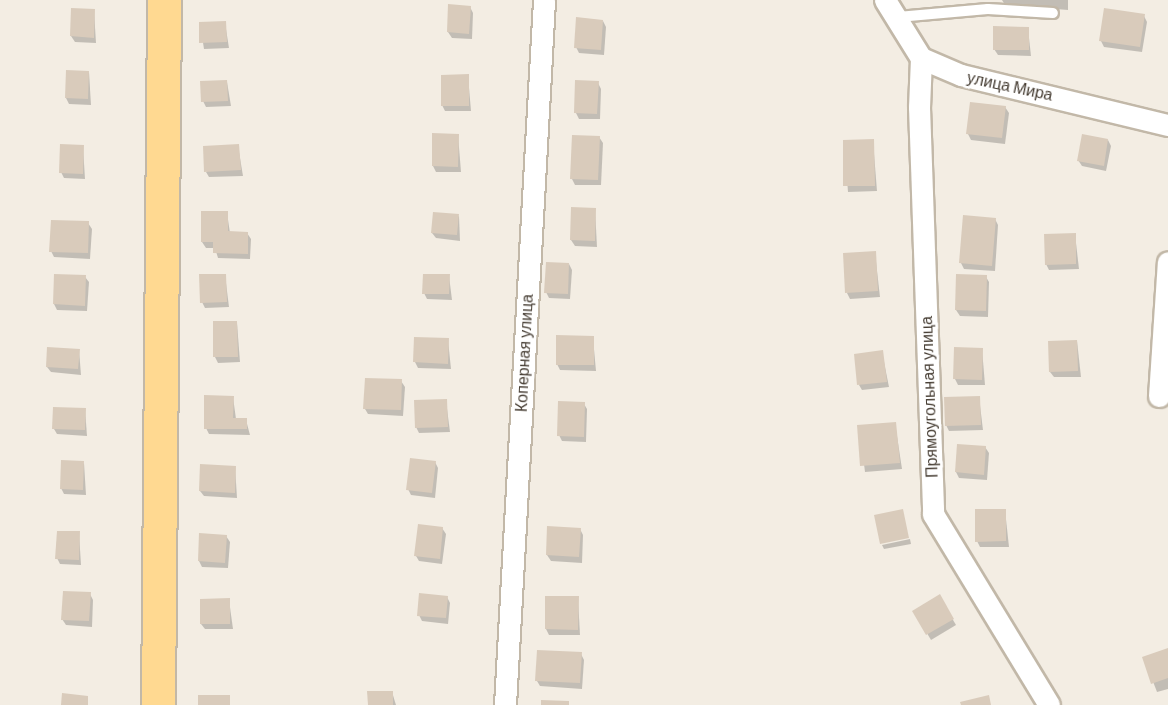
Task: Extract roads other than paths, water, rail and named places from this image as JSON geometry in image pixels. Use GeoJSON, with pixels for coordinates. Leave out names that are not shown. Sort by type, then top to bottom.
{"type":"FeatureCollection","features":[{"type":"Feature","properties":{"kind":"main road"},"geometry":{"type":"LineString","coordinates":[[158,705],[164,0]]}},
{"type":"Feature","properties":{"kind":"street","name":"Коперная улица"},"geometry":{"type":"LineString","coordinates":[[505,705],[544,0]]}},
{"type":"Feature","properties":{"kind":"street"},"geometry":{"type":"LineString","coordinates":[[885,0],[898,17],[921,58]]}},
{"type":"Feature","properties":{"kind":"street","name":"улица Мира"},"geometry":{"type":"LineString","coordinates":[[921,58],[961,75],[1168,126]]}},
{"type":"Feature","properties":{"kind":"street","name":"Прямоугольная улица"},"geometry":{"type":"LineString","coordinates":[[921,58],[919,107],[933,514],[1049,705]]}},
{"type":"Feature","properties":{"kind":"street"},"geometry":{"type":"LineString","coordinates":[[1159,396],[1168,262]]}},
{"type":"Feature","properties":{"kind":"lane"},"geometry":{"type":"LineString","coordinates":[[898,17],[988,9],[1053,13]]}}]}
